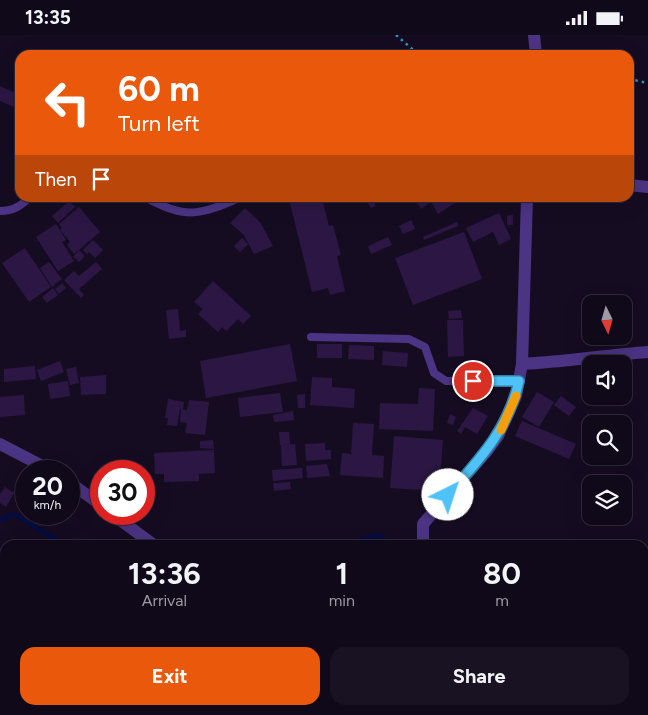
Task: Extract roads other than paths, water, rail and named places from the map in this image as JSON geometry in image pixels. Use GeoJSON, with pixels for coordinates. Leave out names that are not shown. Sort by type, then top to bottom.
{"type":"FeatureCollection","features":[{"type":"Feature","properties":{"kind":"street"},"geometry":{"type":"LineString","coordinates":[[534,35],[536,50]]}},
{"type":"Feature","properties":{"kind":"street"},"geometry":{"type":"LineString","coordinates":[[634,186],[648,187]]}},
{"type":"Feature","properties":{"kind":"street"},"geometry":{"type":"LineString","coordinates":[[423,540],[423,524],[498,436],[508,415],[519,381],[522,364],[527,202]]}},
{"type":"Feature","properties":{"kind":"street"},"geometry":{"type":"LineString","coordinates":[[522,364],[648,352]]}},
{"type":"Feature","properties":{"kind":"street"},"geometry":{"type":"LineString","coordinates":[[0,444],[31,460]]}},
{"type":"Feature","properties":{"kind":"street"},"geometry":{"type":"LineString","coordinates":[[127,525],[147,540]]}},
{"type":"Feature","properties":{"kind":"lane"},"geometry":{"type":"LineString","coordinates":[[0,211],[9,211],[24,202]]}},
{"type":"Feature","properties":{"kind":"lane"},"geometry":{"type":"LineString","coordinates":[[155,202],[178,213],[193,213],[230,202]]}},
{"type":"Feature","properties":{"kind":"lane"},"geometry":{"type":"LineString","coordinates":[[311,337],[409,339],[425,347],[434,373],[446,381],[519,381]]}},
{"type":"Feature","properties":{"kind":"waterway"},"geometry":{"type":"LineString","coordinates":[[0,520],[14,514],[57,540]]}},
{"type":"Feature","properties":{"kind":"waterway"},"geometry":{"type":"LineString","coordinates":[[360,540],[379,535],[384,540]]}}]}
